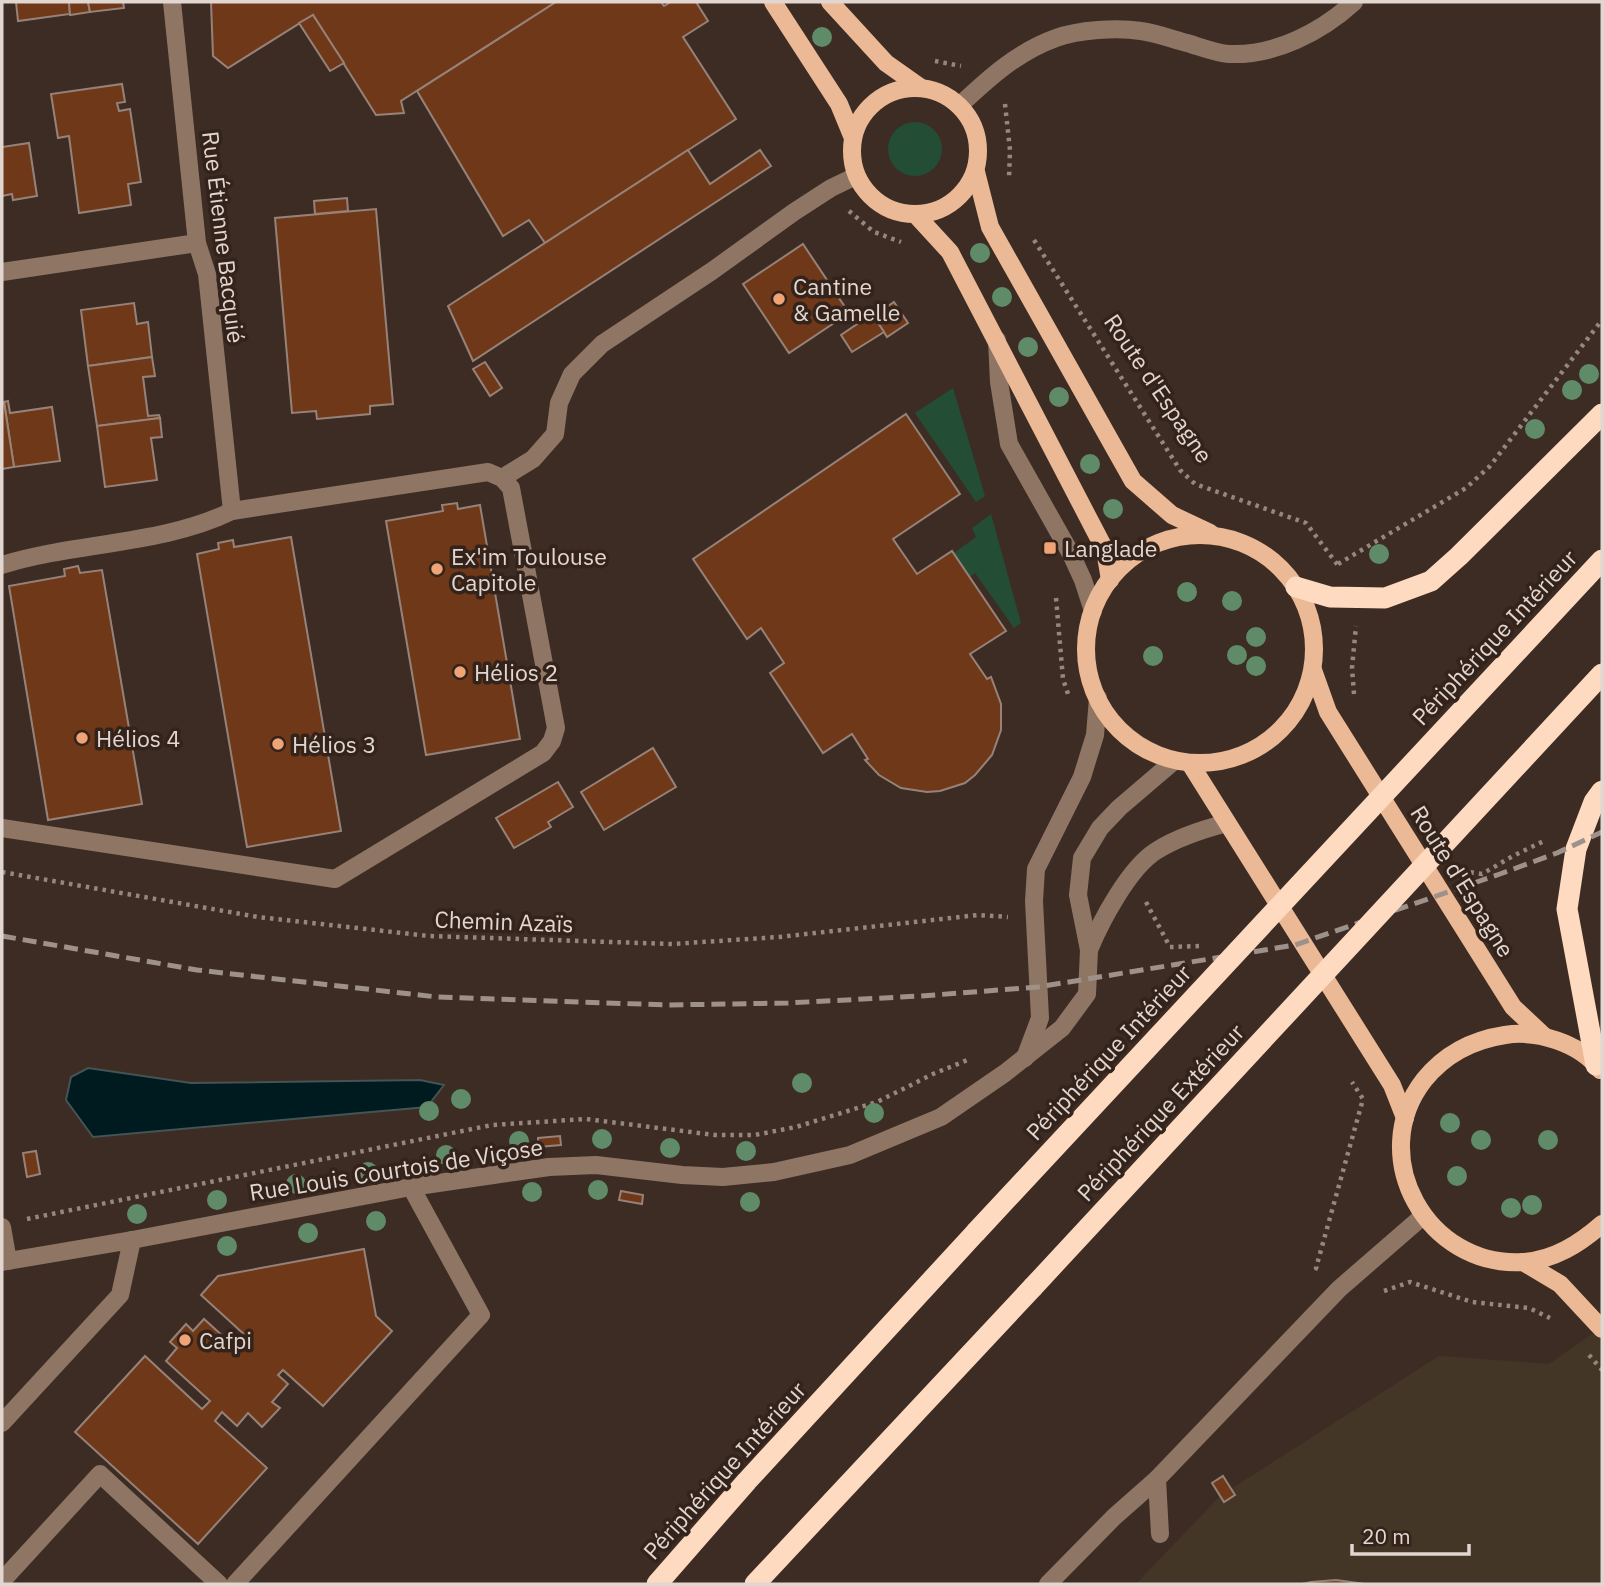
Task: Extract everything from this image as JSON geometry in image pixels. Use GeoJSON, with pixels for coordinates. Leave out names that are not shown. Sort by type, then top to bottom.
{"type":"FeatureCollection","features":[{"type":"Feature","properties":{"kind":"highway"},"geometry":{"type":"LineString","coordinates":[[1296,587],[1329,597],[1385,598],[1431,580],[1460,556],[1602,414]]}},
{"type":"Feature","properties":{"kind":"highway","name":"Périphérique Intérieur"},"geometry":{"type":"LineString","coordinates":[[657,1584],[747,1481],[976,1231],[1602,560]]}},
{"type":"Feature","properties":{"kind":"highway","name":"Périphérique Extérieur"},"geometry":{"type":"LineString","coordinates":[[755,1584],[1602,674]]}},
{"type":"Feature","properties":{"kind":"highway"},"geometry":{"type":"LineString","coordinates":[[1599,1069],[1567,909],[1576,849],[1594,802],[1602,791]]}},
{"type":"Feature","properties":{"kind":"main road"},"geometry":{"type":"LineString","coordinates":[[773,2],[839,104],[853,138]]}},
{"type":"Feature","properties":{"kind":"main road"},"geometry":{"type":"LineString","coordinates":[[830,2],[886,63],[920,87],[942,93],[960,106],[974,125],[979,148],[976,172],[967,189],[952,203],[934,212],[896,212],[880,204],[866,192],[856,176],[851,150],[853,138],[861,117],[877,100],[897,89],[920,87]]}},
{"type":"Feature","properties":{"kind":"main road"},"geometry":{"type":"LineString","coordinates":[[976,172],[990,227],[1133,481],[1172,515],[1216,536],[1240,542],[1262,552],[1281,568],[1296,587],[1309,613],[1314,641],[1313,670],[1303,698],[1287,723],[1265,743],[1239,756],[1182,763]]}},
{"type":"Feature","properties":{"kind":"main road"},"geometry":{"type":"LineString","coordinates":[[915,214],[950,252],[997,340],[1105,550],[1110,580]]}},
{"type":"Feature","properties":{"kind":"main road"},"geometry":{"type":"LineString","coordinates":[[1216,536],[1192,536],[1157,544],[1127,562],[1110,580],[1093,611],[1087,641],[1088,670],[1097,698],[1112,721],[1130,739],[1182,763],[1227,823],[1392,1085],[1405,1118]]}},
{"type":"Feature","properties":{"kind":"main road","name":"Route d'Espagne"},"geometry":{"type":"LineString","coordinates":[[1313,670],[1328,712],[1513,1007],[1544,1036]]}},
{"type":"Feature","properties":{"kind":"main road"},"geometry":{"type":"LineString","coordinates":[[1599,1069],[1572,1047],[1544,1036],[1514,1033],[1485,1038],[1458,1049],[1434,1067],[1416,1091],[1405,1118],[1401,1144],[1403,1169],[1410,1194],[1423,1216],[1443,1237],[1468,1252],[1494,1260],[1523,1262],[1552,1256],[1579,1244],[1602,1224]]}},
{"type":"Feature","properties":{"kind":"main road"},"geometry":{"type":"LineString","coordinates":[[1523,1262],[1560,1284],[1602,1329]]}},
{"type":"Feature","properties":{"kind":"street","name":"Rue Étienne Bacquié"},"geometry":{"type":"LineString","coordinates":[[172,2],[197,243],[207,274],[232,511]]}},
{"type":"Feature","properties":{"kind":"street"},"geometry":{"type":"LineString","coordinates":[[960,106],[988,77],[1014,58],[1056,37],[1089,31],[1140,30],[1226,54],[1258,53],[1286,44],[1337,18],[1354,2]]}},
{"type":"Feature","properties":{"kind":"street"},"geometry":{"type":"LineString","coordinates":[[502,478],[533,459],[555,434],[559,403],[572,373],[602,344],[712,271],[794,212],[831,188],[856,176]]}},
{"type":"Feature","properties":{"kind":"street"},"geometry":{"type":"LineString","coordinates":[[2,272],[197,243]]}},
{"type":"Feature","properties":{"kind":"street"},"geometry":{"type":"LineString","coordinates":[[997,340],[999,382],[1009,444],[1071,554],[1093,611]]}},
{"type":"Feature","properties":{"kind":"street"},"geometry":{"type":"LineString","coordinates":[[2,565],[23,558],[152,536],[216,519],[232,511],[488,472],[502,478],[511,488],[556,728],[544,753],[335,878],[2,828]]}},
{"type":"Feature","properties":{"kind":"street"},"geometry":{"type":"LineString","coordinates":[[1025,1058],[1040,1018],[1034,901],[1036,869],[1082,778],[1095,735],[1097,698]]}},
{"type":"Feature","properties":{"kind":"street","name":"Rue Louis Courtois de Viçose"},"geometry":{"type":"LineString","coordinates":[[5,1262],[411,1187],[549,1167],[596,1165],[723,1177],[774,1172],[850,1155],[941,1117],[1025,1058],[1062,1028],[1087,994],[1089,950],[1078,895],[1082,858],[1100,828],[1119,808],[1182,763]]}},
{"type":"Feature","properties":{"kind":"street","name":"Rue Louis Courtois de Viçose"},"geometry":{"type":"LineString","coordinates":[[1089,950],[1128,879],[1155,851],[1208,828],[1227,823]]}},
{"type":"Feature","properties":{"kind":"street"},"geometry":{"type":"LineString","coordinates":[[235,1584],[481,1315],[411,1187]]}},
{"type":"Feature","properties":{"kind":"street"},"geometry":{"type":"LineString","coordinates":[[1048,1584],[1114,1517],[1157,1479],[1339,1289],[1423,1216]]}},
{"type":"Feature","properties":{"kind":"street"},"geometry":{"type":"LineString","coordinates":[[2,1227],[5,1262]]}},
{"type":"Feature","properties":{"kind":"street"},"geometry":{"type":"LineString","coordinates":[[2,1423],[120,1295],[132,1240]]}},
{"type":"Feature","properties":{"kind":"street"},"geometry":{"type":"LineString","coordinates":[[2,1581],[100,1474],[219,1584]]}},
{"type":"Feature","properties":{"kind":"street"},"geometry":{"type":"LineString","coordinates":[[1157,1479],[1160,1534]]}},
{"type":"Feature","properties":{"kind":"path","name":"Route d'Espagne"},"geometry":{"type":"LineString","coordinates":[[1030,234],[1180,470],[1195,484],[1306,523],[1338,564],[1466,488],[1490,466],[1602,320]]}},
{"type":"Feature","properties":{"kind":"path","name":"Chemin Azaïs"},"geometry":{"type":"LineString","coordinates":[[2,872],[258,917],[429,936],[673,944],[779,937],[978,915],[1009,917]]}},
{"type":"Feature","properties":{"kind":"path"},"geometry":{"type":"LineString","coordinates":[[1152,890],[1146,902],[1170,947],[1211,945]]}},
{"type":"Feature","properties":{"kind":"path"},"geometry":{"type":"LineString","coordinates":[[1339,1289],[1317,1268],[1363,1099],[1349,1077]]}},
{"type":"Feature","properties":{"kind":"path"},"geometry":{"type":"LineString","coordinates":[[1377,1295],[1410,1282],[1472,1303],[1529,1308],[1558,1324]]}},
{"type":"Feature","properties":{"kind":"path"},"geometry":{"type":"LineString","coordinates":[[1585,1350],[1602,1370]]}},
{"type":"Feature","properties":{"kind":"shaded area"},"geometry":{"type":"Polygon","coordinates":[[[1602,1327],[1602,1584],[1136,1584],[1220,1496],[1439,1356],[1549,1364],[1602,1327]]]}},
{"type":"Feature","properties":{"kind":"green space"},"geometry":{"type":"Polygon","coordinates":[[[915,122],[934,130],[942,149],[934,168],[915,176],[896,168],[888,149],[896,130],[915,122]]]}},
{"type":"Feature","properties":{"kind":"green space"},"geometry":{"type":"Polygon","coordinates":[[[953,388],[985,496],[976,502],[915,413],[953,388]]]}},
{"type":"Feature","properties":{"kind":"green space"},"geometry":{"type":"Polygon","coordinates":[[[991,514],[1021,623],[1014,628],[975,573],[970,577],[954,553],[976,537],[972,528],[991,514]]]}},
{"type":"Feature","properties":{"kind":"water"},"geometry":{"type":"Polygon","coordinates":[[[88,1068],[191,1083],[420,1080],[444,1085],[427,1107],[93,1137],[66,1100],[71,1077],[88,1068]]]}},
{"type":"Feature","properties":{"kind":"building"},"geometry":{"type":"Polygon","coordinates":[[[16,2],[69,2],[70,14],[18,21],[16,2]]]}},
{"type":"Feature","properties":{"kind":"building"},"geometry":{"type":"Polygon","coordinates":[[[69,2],[88,2],[90,12],[70,15],[69,2]]]}},
{"type":"Feature","properties":{"kind":"building"},"geometry":{"type":"Polygon","coordinates":[[[88,2],[123,2],[124,8],[90,12],[88,2]]]}},
{"type":"Feature","properties":{"kind":"building"},"geometry":{"type":"Polygon","coordinates":[[[211,2],[556,2],[401,101],[404,113],[376,115],[313,15],[228,68],[213,56],[211,2]]]}},
{"type":"Feature","properties":{"kind":"building"},"geometry":{"type":"Polygon","coordinates":[[[556,2],[661,2],[664,6],[671,2],[696,2],[708,21],[683,37],[736,119],[545,243],[529,220],[503,236],[417,91],[556,2]]]}},
{"type":"Feature","properties":{"kind":"building"},"geometry":{"type":"Polygon","coordinates":[[[313,15],[344,63],[330,71],[299,23],[313,15]]]}},
{"type":"Feature","properties":{"kind":"building"},"geometry":{"type":"Polygon","coordinates":[[[122,84],[125,102],[117,103],[119,111],[130,109],[141,182],[128,184],[131,205],[79,213],[69,136],[58,138],[51,94],[122,84]]]}},
{"type":"Feature","properties":{"kind":"building"},"geometry":{"type":"Polygon","coordinates":[[[29,143],[37,196],[13,200],[12,194],[2,196],[2,147],[29,143]]]}},
{"type":"Feature","properties":{"kind":"building"},"geometry":{"type":"Polygon","coordinates":[[[688,150],[710,184],[760,150],[771,166],[473,361],[448,306],[688,150]]]}},
{"type":"Feature","properties":{"kind":"building"},"geometry":{"type":"Polygon","coordinates":[[[347,198],[348,211],[315,214],[314,201],[347,198]]]}},
{"type":"Feature","properties":{"kind":"building"},"geometry":{"type":"Polygon","coordinates":[[[376,209],[393,404],[370,406],[370,414],[317,419],[316,411],[292,413],[275,218],[376,209]]]}},
{"type":"Feature","properties":{"kind":"building"},"geometry":{"type":"Polygon","coordinates":[[[803,244],[849,313],[789,353],[743,284],[803,244]]]}},
{"type":"Feature","properties":{"kind":"building"},"geometry":{"type":"Polygon","coordinates":[[[894,302],[908,323],[887,337],[874,316],[894,302]]]}},
{"type":"Feature","properties":{"kind":"building"},"geometry":{"type":"Polygon","coordinates":[[[134,303],[137,324],[148,322],[152,357],[88,366],[81,310],[134,303]]]}},
{"type":"Feature","properties":{"kind":"building"},"geometry":{"type":"Polygon","coordinates":[[[872,314],[884,332],[852,352],[841,335],[872,314]]]}},
{"type":"Feature","properties":{"kind":"building"},"geometry":{"type":"Polygon","coordinates":[[[152,357],[155,376],[143,377],[148,416],[159,415],[160,418],[97,426],[88,366],[152,357]]]}},
{"type":"Feature","properties":{"kind":"building"},"geometry":{"type":"Polygon","coordinates":[[[485,362],[502,388],[490,396],[473,369],[485,362]]]}},
{"type":"Feature","properties":{"kind":"building"},"geometry":{"type":"Polygon","coordinates":[[[8,401],[10,413],[52,407],[60,461],[14,467],[4,402],[8,401]]]}},
{"type":"Feature","properties":{"kind":"building"},"geometry":{"type":"Polygon","coordinates":[[[4,402],[14,467],[2,469],[2,403],[4,402]]]}},
{"type":"Feature","properties":{"kind":"building"},"geometry":{"type":"Polygon","coordinates":[[[906,414],[960,494],[893,539],[917,574],[952,551],[1006,631],[970,654],[987,679],[991,677],[1001,704],[1001,730],[992,755],[965,783],[927,792],[901,788],[879,775],[865,760],[868,759],[852,734],[823,753],[770,673],[784,663],[761,628],[747,639],[693,559],[906,414]]]}},
{"type":"Feature","properties":{"kind":"building"},"geometry":{"type":"Polygon","coordinates":[[[160,418],[162,437],[151,438],[157,480],[105,487],[97,426],[160,418]]]}},
{"type":"Feature","properties":{"kind":"building","name":"Hélios 2"},"geometry":{"type":"Polygon","coordinates":[[[457,503],[458,509],[480,505],[520,739],[426,755],[386,521],[443,511],[442,505],[457,503]]]}},
{"type":"Feature","properties":{"kind":"building","name":"Hélios 3"},"geometry":{"type":"Polygon","coordinates":[[[291,537],[341,831],[247,847],[197,554],[219,549],[218,543],[233,540],[234,547],[291,537]]]}},
{"type":"Feature","properties":{"kind":"building","name":"Hélios 4"},"geometry":{"type":"Polygon","coordinates":[[[78,566],[80,573],[102,570],[142,804],[48,820],[9,586],[65,576],[64,569],[78,566]]]}},
{"type":"Feature","properties":{"kind":"building"},"geometry":{"type":"Polygon","coordinates":[[[653,748],[676,787],[604,830],[581,792],[653,748]]]}},
{"type":"Feature","properties":{"kind":"building"},"geometry":{"type":"Polygon","coordinates":[[[558,782],[573,807],[548,822],[551,827],[514,848],[496,818],[558,782]]]}},
{"type":"Feature","properties":{"kind":"building"},"geometry":{"type":"Polygon","coordinates":[[[560,1136],[561,1145],[538,1147],[538,1138],[560,1136]]]}},
{"type":"Feature","properties":{"kind":"building"},"geometry":{"type":"Polygon","coordinates":[[[36,1151],[40,1174],[27,1177],[23,1153],[36,1151]]]}},
{"type":"Feature","properties":{"kind":"building"},"geometry":{"type":"Polygon","coordinates":[[[621,1191],[643,1195],[642,1204],[619,1200],[621,1191]]]}},
{"type":"Feature","properties":{"kind":"building"},"geometry":{"type":"Polygon","coordinates":[[[364,1249],[376,1316],[392,1331],[323,1406],[283,1370],[278,1375],[288,1384],[272,1402],[280,1408],[262,1427],[248,1413],[237,1426],[222,1412],[215,1421],[267,1468],[198,1544],[75,1432],[145,1356],[202,1409],[210,1401],[166,1361],[177,1348],[170,1342],[186,1324],[193,1331],[204,1319],[226,1339],[233,1333],[242,1341],[247,1337],[201,1295],[218,1276],[364,1249]]]}},
{"type":"Feature","properties":{"kind":"building"},"geometry":{"type":"Polygon","coordinates":[[[1223,1476],[1235,1495],[1224,1502],[1212,1483],[1223,1476]]]}},
{"type":"Feature","properties":{"kind":"building"},"geometry":{"type":"Polygon","coordinates":[[[1336,1580],[1365,1584],[1302,1584],[1311,1582],[1336,1580]]]}},
{"type":"Feature","properties":{"kind":"railway"},"geometry":{"type":"LineString","coordinates":[[2,936],[197,970],[437,997],[667,1005],[788,1003],[921,996],[1038,987],[1295,945],[1500,874],[1557,853],[1602,832]]}},
{"type":"Feature","properties":{"kind":"place","name":"Cantine & Gamelle"},"geometry":{"type":"Point","coordinates":[779,299]}},
{"type":"Feature","properties":{"kind":"place","name":"Langlade"},"geometry":{"type":"Point","coordinates":[1050,548]}},
{"type":"Feature","properties":{"kind":"place","name":"Ex'im Toulouse Capitole"},"geometry":{"type":"Point","coordinates":[437,569]}},
{"type":"Feature","properties":{"kind":"place","name":"Hélios 2"},"geometry":{"type":"Point","coordinates":[460,672]}},
{"type":"Feature","properties":{"kind":"place","name":"Hélios 4"},"geometry":{"type":"Point","coordinates":[82,738]}},
{"type":"Feature","properties":{"kind":"place","name":"Hélios 3"},"geometry":{"type":"Point","coordinates":[278,744]}},
{"type":"Feature","properties":{"kind":"place","name":"Cafpi"},"geometry":{"type":"Point","coordinates":[185,1340]}}]}
